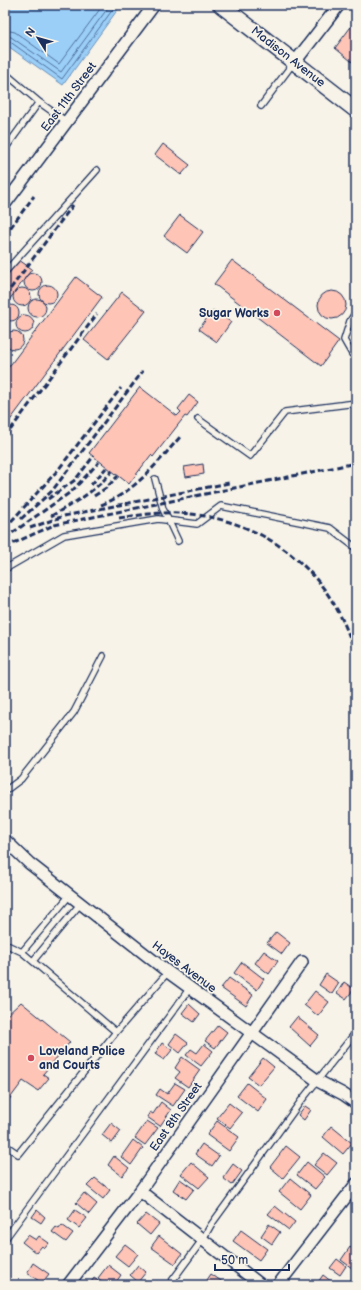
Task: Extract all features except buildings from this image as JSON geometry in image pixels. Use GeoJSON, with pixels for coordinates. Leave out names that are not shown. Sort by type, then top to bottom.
{"type":"FeatureCollection","features":[{"type":"Feature","properties":{"kind":"main road","name":"Madison Avenue"},"geometry":{"type":"LineString","coordinates":[[221,5],[356,110]]}},
{"type":"Feature","properties":{"kind":"street","name":"East 11th Street"},"geometry":{"type":"LineString","coordinates":[[5,204],[154,5]]}},
{"type":"Feature","properties":{"kind":"street"},"geometry":{"type":"LineString","coordinates":[[294,62],[339,5]]}},
{"type":"Feature","properties":{"kind":"street","name":"Hayes Avenue"},"geometry":{"type":"LineString","coordinates":[[5,840],[20,856],[168,972],[318,1081],[343,1094],[356,1103]]}},
{"type":"Feature","properties":{"kind":"street","name":"East 8th Street"},"geometry":{"type":"LineString","coordinates":[[68,1285],[140,1191],[302,962]]}},
{"type":"Feature","properties":{"kind":"street"},"geometry":{"type":"LineString","coordinates":[[278,1285],[356,1184]]}},
{"type":"Feature","properties":{"kind":"street"},"geometry":{"type":"LineString","coordinates":[[140,1191],[262,1285]]}},
{"type":"Feature","properties":{"kind":"lane"},"geometry":{"type":"LineString","coordinates":[[261,106],[294,62]]}},
{"type":"Feature","properties":{"kind":"lane"},"geometry":{"type":"LineString","coordinates":[[5,73],[39,102],[67,122]]}},
{"type":"Feature","properties":{"kind":"lane"},"geometry":{"type":"LineString","coordinates":[[5,149],[39,102]]}},
{"type":"Feature","properties":{"kind":"lane"},"geometry":{"type":"LineString","coordinates":[[5,272],[97,170]]}},
{"type":"Feature","properties":{"kind":"lane"},"geometry":{"type":"LineString","coordinates":[[356,312],[350,321],[344,340],[352,354],[356,357]]}},
{"type":"Feature","properties":{"kind":"lane"},"geometry":{"type":"LineString","coordinates":[[198,419],[250,456],[285,412],[353,405],[356,403]]}},
{"type":"Feature","properties":{"kind":"lane"},"geometry":{"type":"LineString","coordinates":[[155,479],[167,520],[178,541]]}},
{"type":"Feature","properties":{"kind":"lane"},"geometry":{"type":"LineString","coordinates":[[5,569],[64,535],[158,519],[197,524],[221,506],[330,528],[356,548]]}},
{"type":"Feature","properties":{"kind":"lane"},"geometry":{"type":"LineString","coordinates":[[5,791],[21,779],[74,712],[103,656]]}},
{"type":"Feature","properties":{"kind":"lane"},"geometry":{"type":"LineString","coordinates":[[22,952],[70,895]]}},
{"type":"Feature","properties":{"kind":"lane"},"geometry":{"type":"LineString","coordinates":[[33,961],[81,903]]}},
{"type":"Feature","properties":{"kind":"lane"},"geometry":{"type":"LineString","coordinates":[[5,944],[22,952],[116,1032]]}},
{"type":"Feature","properties":{"kind":"lane"},"geometry":{"type":"LineString","coordinates":[[5,1145],[18,1154],[116,1032],[168,972]]}},
{"type":"Feature","properties":{"kind":"lane"},"geometry":{"type":"LineString","coordinates":[[5,1239],[190,988]]}},
{"type":"Feature","properties":{"kind":"lane"},"geometry":{"type":"LineString","coordinates":[[169,1285],[203,1239],[211,1225],[356,1032]]}},
{"type":"Feature","properties":{"kind":"water"},"geometry":{"type":"Polygon","coordinates":[[[5,5],[121,5],[63,85],[5,44],[5,5]]]}},
{"type":"Feature","properties":{"kind":"railway"},"geometry":{"type":"LineString","coordinates":[[5,235],[34,196]]}},
{"type":"Feature","properties":{"kind":"railway"},"geometry":{"type":"LineString","coordinates":[[5,296],[73,205]]}},
{"type":"Feature","properties":{"kind":"railway"},"geometry":{"type":"LineString","coordinates":[[5,437],[97,314]]}},
{"type":"Feature","properties":{"kind":"railway"},"geometry":{"type":"LineString","coordinates":[[21,519],[52,491],[143,371]]}},
{"type":"Feature","properties":{"kind":"railway"},"geometry":{"type":"LineString","coordinates":[[5,528],[58,470],[121,388]]}},
{"type":"Feature","properties":{"kind":"railway"},"geometry":{"type":"LineString","coordinates":[[101,505],[125,492],[135,484],[155,466],[181,436]]}},
{"type":"Feature","properties":{"kind":"railway"},"geometry":{"type":"LineString","coordinates":[[48,499],[75,480],[93,457]]}},
{"type":"Feature","properties":{"kind":"railway"},"geometry":{"type":"LineString","coordinates":[[5,538],[72,491],[99,462]]}},
{"type":"Feature","properties":{"kind":"railway"},"geometry":{"type":"LineString","coordinates":[[5,547],[54,525],[356,463]]}},
{"type":"Feature","properties":{"kind":"railway"},"geometry":{"type":"LineString","coordinates":[[91,485],[106,468]]}},
{"type":"Feature","properties":{"kind":"railway"},"geometry":{"type":"LineString","coordinates":[[51,516],[76,502],[91,491],[112,471]]}},
{"type":"Feature","properties":{"kind":"railway"},"geometry":{"type":"LineString","coordinates":[[94,496],[106,488],[118,476]]}},
{"type":"Feature","properties":{"kind":"railway"},"geometry":{"type":"LineString","coordinates":[[30,528],[64,516],[229,483]]}},
{"type":"Feature","properties":{"kind":"railway"},"geometry":{"type":"LineString","coordinates":[[119,518],[172,513],[211,517],[241,526],[268,539],[293,556],[314,577],[332,601],[346,628],[356,658]]}},
{"type":"Feature","properties":{"kind":"place","name":"Sugar Works"},"geometry":{"type":"Point","coordinates":[277,313]}},
{"type":"Feature","properties":{"kind":"place","name":"Loveland Police and Courts"},"geometry":{"type":"Point","coordinates":[31,1058]}}]}
